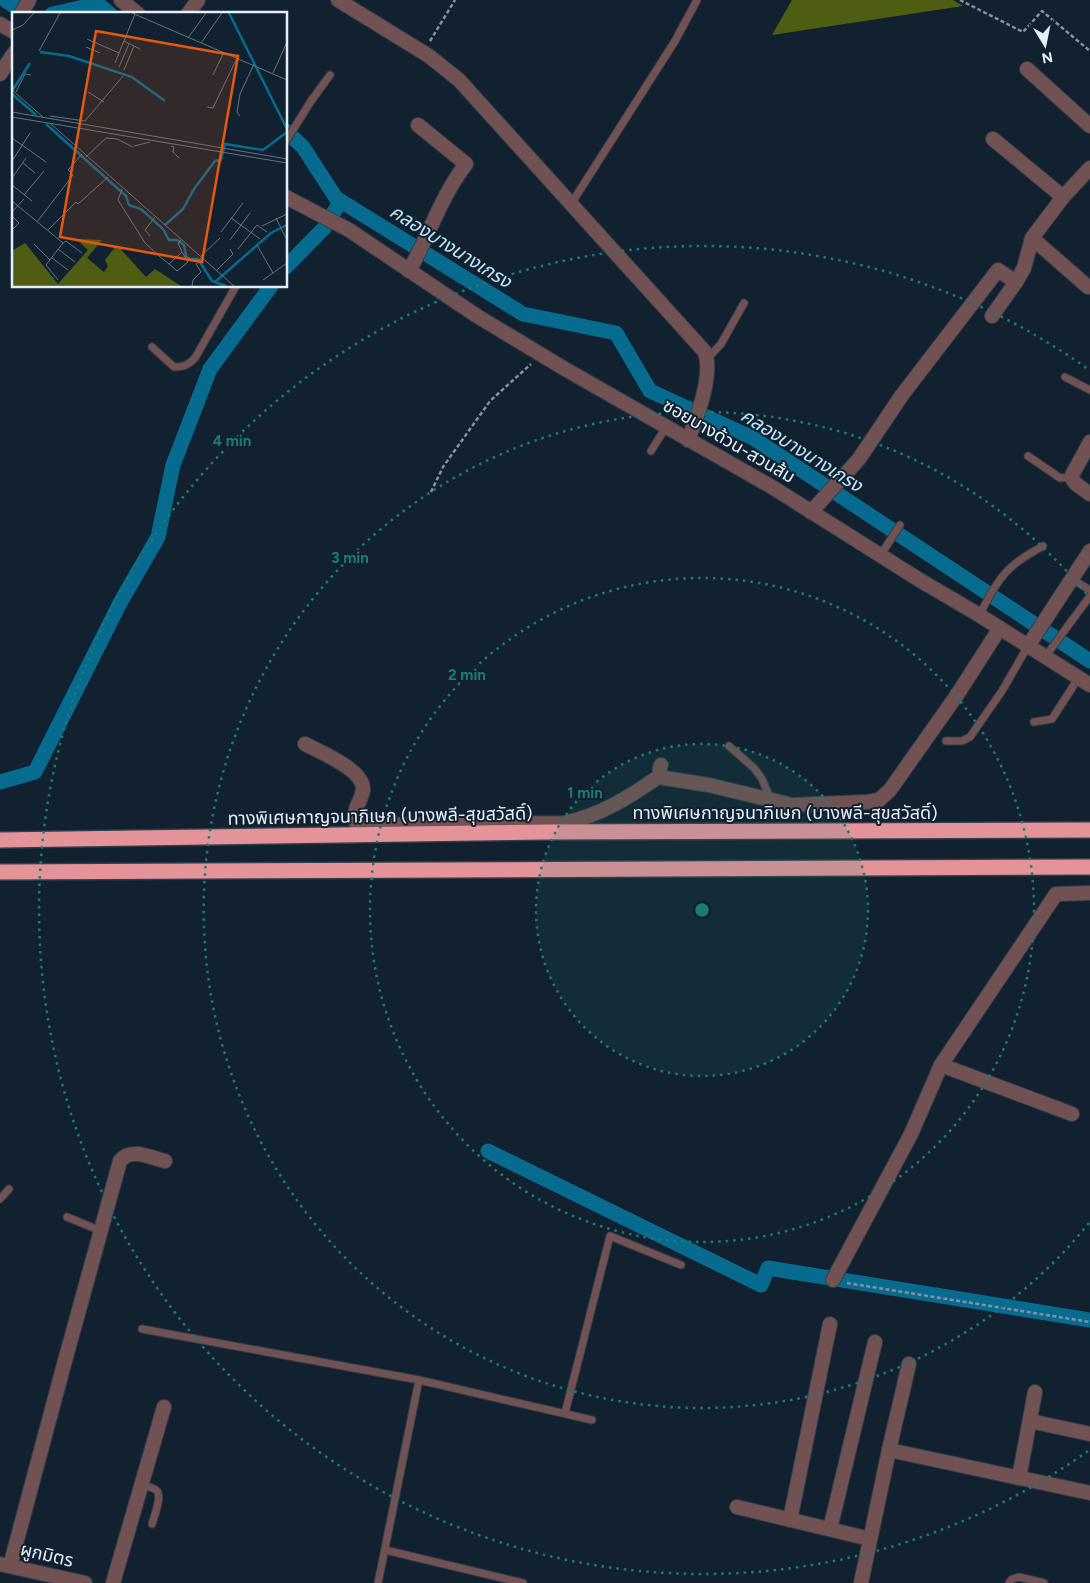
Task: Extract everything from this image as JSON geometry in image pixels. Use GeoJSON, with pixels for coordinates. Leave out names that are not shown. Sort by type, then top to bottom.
{"type":"FeatureCollection","features":[{"type":"Feature","properties":{"kind":"highway","name":"ทางพิเศษกาญจนาภิเษก (บางพลี-สุขสวัสดิ์)"},"geometry":{"type":"LineString","coordinates":[[0,840],[546,832],[1090,830]]}},
{"type":"Feature","properties":{"kind":"highway"},"geometry":{"type":"LineString","coordinates":[[0,872],[1090,867]]}},
{"type":"Feature","properties":{"kind":"street"},"geometry":{"type":"LineString","coordinates":[[22,12],[29,0]]}},
{"type":"Feature","properties":{"kind":"street"},"geometry":{"type":"LineString","coordinates":[[121,0],[136,12]]}},
{"type":"Feature","properties":{"kind":"street"},"geometry":{"type":"LineString","coordinates":[[189,12],[198,0]]}},
{"type":"Feature","properties":{"kind":"street"},"geometry":{"type":"LineString","coordinates":[[338,0],[426,54],[459,80],[704,352],[707,359],[705,386],[690,437]]}},
{"type":"Feature","properties":{"kind":"street"},"geometry":{"type":"LineString","coordinates":[[0,74],[12,56]]}},
{"type":"Feature","properties":{"kind":"street"},"geometry":{"type":"LineString","coordinates":[[1027,69],[1090,126]]}},
{"type":"Feature","properties":{"kind":"street"},"geometry":{"type":"LineString","coordinates":[[412,266],[455,178],[466,164],[418,125]]}},
{"type":"Feature","properties":{"kind":"street"},"geometry":{"type":"LineString","coordinates":[[993,139],[1063,197]]}},
{"type":"Feature","properties":{"kind":"street"},"geometry":{"type":"LineString","coordinates":[[992,316],[1024,268],[1032,238],[1063,197],[1089,171]]}},
{"type":"Feature","properties":{"kind":"street","name":"ซอยบางด้วน-สวนส้ม"},"geometry":{"type":"LineString","coordinates":[[288,199],[320,214],[412,266],[477,316],[666,427],[690,437],[811,512],[883,551],[982,611],[1000,628],[1028,646],[1049,653],[1084,681]]}},
{"type":"Feature","properties":{"kind":"street"},"geometry":{"type":"LineString","coordinates":[[1032,238],[1088,287]]}},
{"type":"Feature","properties":{"kind":"street"},"geometry":{"type":"LineString","coordinates":[[811,512],[859,459],[902,395],[998,270],[1016,282]]}},
{"type":"Feature","properties":{"kind":"street"},"geometry":{"type":"LineString","coordinates":[[1090,442],[1072,477],[1076,484],[1090,494]]}},
{"type":"Feature","properties":{"kind":"street"},"geometry":{"type":"LineString","coordinates":[[1028,646],[1090,551]]}},
{"type":"Feature","properties":{"kind":"street"},"geometry":{"type":"LineString","coordinates":[[305,744],[355,772],[362,780],[363,790],[354,814],[356,823],[361,825],[564,823],[605,810],[661,770],[670,779],[709,785],[792,805],[880,800],[890,790],[957,695],[1000,628]]}},
{"type":"Feature","properties":{"kind":"street"},"geometry":{"type":"LineString","coordinates":[[833,1280],[911,1134],[941,1065],[1056,894],[1090,893]]}},
{"type":"Feature","properties":{"kind":"street"},"geometry":{"type":"LineString","coordinates":[[941,1065],[1072,1114]]}},
{"type":"Feature","properties":{"kind":"street"},"geometry":{"type":"LineString","coordinates":[[5,1565],[120,1161],[125,1155],[132,1153],[165,1161]]}},
{"type":"Feature","properties":{"kind":"street"},"geometry":{"type":"LineString","coordinates":[[790,1520],[830,1324]]}},
{"type":"Feature","properties":{"kind":"street"},"geometry":{"type":"LineString","coordinates":[[830,1529],[875,1342]]}},
{"type":"Feature","properties":{"kind":"street"},"geometry":{"type":"LineString","coordinates":[[861,1583],[909,1364]]}},
{"type":"Feature","properties":{"kind":"street"},"geometry":{"type":"LineString","coordinates":[[1019,1478],[1035,1392]]}},
{"type":"Feature","properties":{"kind":"street"},"geometry":{"type":"LineString","coordinates":[[113,1583],[164,1407]]}},
{"type":"Feature","properties":{"kind":"street"},"geometry":{"type":"LineString","coordinates":[[1030,1421],[1090,1434]]}},
{"type":"Feature","properties":{"kind":"street"},"geometry":{"type":"LineString","coordinates":[[889,1450],[1090,1493]]}},
{"type":"Feature","properties":{"kind":"street"},"geometry":{"type":"LineString","coordinates":[[737,1507],[870,1539]]}},
{"type":"Feature","properties":{"kind":"street","name":"ผูกมิตร"},"geometry":{"type":"LineString","coordinates":[[5,1565],[85,1583]]}},
{"type":"Feature","properties":{"kind":"lane"},"geometry":{"type":"LineString","coordinates":[[570,205],[675,41],[696,0]]}},
{"type":"Feature","properties":{"kind":"lane"},"geometry":{"type":"LineString","coordinates":[[288,138],[330,75]]}},
{"type":"Feature","properties":{"kind":"lane"},"geometry":{"type":"LineString","coordinates":[[152,347],[174,367],[182,367],[189,364],[195,358],[235,288]]}},
{"type":"Feature","properties":{"kind":"lane"},"geometry":{"type":"LineString","coordinates":[[707,359],[721,344],[744,303]]}},
{"type":"Feature","properties":{"kind":"lane"},"geometry":{"type":"LineString","coordinates":[[1065,377],[1090,390]]}},
{"type":"Feature","properties":{"kind":"lane"},"geometry":{"type":"LineString","coordinates":[[650,451],[666,427]]}},
{"type":"Feature","properties":{"kind":"lane"},"geometry":{"type":"LineString","coordinates":[[1028,456],[1060,478],[1072,477]]}},
{"type":"Feature","properties":{"kind":"lane"},"geometry":{"type":"LineString","coordinates":[[883,551],[899,527]]}},
{"type":"Feature","properties":{"kind":"lane"},"geometry":{"type":"LineString","coordinates":[[982,611],[991,593],[1007,570],[1022,557],[1043,546]]}},
{"type":"Feature","properties":{"kind":"lane"},"geometry":{"type":"LineString","coordinates":[[1072,578],[1090,590]]}},
{"type":"Feature","properties":{"kind":"lane"},"geometry":{"type":"LineString","coordinates":[[1049,653],[1090,596]]}},
{"type":"Feature","properties":{"kind":"lane"},"geometry":{"type":"LineString","coordinates":[[946,741],[962,741],[970,737],[1002,692],[1028,646]]}},
{"type":"Feature","properties":{"kind":"lane"},"geometry":{"type":"LineString","coordinates":[[1034,722],[1052,719],[1084,681]]}},
{"type":"Feature","properties":{"kind":"lane"},"geometry":{"type":"LineString","coordinates":[[729,746],[754,768],[762,779],[771,800]]}},
{"type":"Feature","properties":{"kind":"lane"},"geometry":{"type":"LineString","coordinates":[[0,1199],[9,1189]]}},
{"type":"Feature","properties":{"kind":"lane"},"geometry":{"type":"LineString","coordinates":[[67,1217],[101,1231]]}},
{"type":"Feature","properties":{"kind":"lane"},"geometry":{"type":"LineString","coordinates":[[565,1414],[610,1236],[681,1264]]}},
{"type":"Feature","properties":{"kind":"lane"},"geometry":{"type":"LineString","coordinates":[[142,1329],[419,1380],[592,1420]]}},
{"type":"Feature","properties":{"kind":"lane"},"geometry":{"type":"LineString","coordinates":[[378,1583],[419,1380]]}},
{"type":"Feature","properties":{"kind":"lane"},"geometry":{"type":"LineString","coordinates":[[142,1485],[156,1489],[158,1492],[159,1497],[152,1524]]}},
{"type":"Feature","properties":{"kind":"lane"},"geometry":{"type":"LineString","coordinates":[[385,1550],[523,1583]]}},
{"type":"Feature","properties":{"kind":"lane"},"geometry":{"type":"LineString","coordinates":[[1009,1583],[1012,1578],[1019,1577],[1044,1583]]}},
{"type":"Feature","properties":{"kind":"path"},"geometry":{"type":"LineString","coordinates":[[426,54],[455,0]]}},
{"type":"Feature","properties":{"kind":"path"},"geometry":{"type":"LineString","coordinates":[[960,0],[1023,32],[1042,11],[1090,51]]}},
{"type":"Feature","properties":{"kind":"path"},"geometry":{"type":"LineString","coordinates":[[431,492],[443,467],[490,402],[541,354]]}},
{"type":"Feature","properties":{"kind":"path"},"geometry":{"type":"LineString","coordinates":[[833,1280],[1090,1322]]}},
{"type":"Feature","properties":{"kind":"green space"},"geometry":{"type":"Polygon","coordinates":[[[792,0],[953,0],[963,6],[772,35],[792,0]]]}},
{"type":"Feature","properties":{"kind":"waterway","name":"คลองบางนางเกรง"},"geometry":{"type":"LineString","coordinates":[[5,0],[23,12]]}},
{"type":"Feature","properties":{"kind":"waterway","name":"คลองบางนางเกรง"},"geometry":{"type":"LineString","coordinates":[[61,12],[98,4],[108,12]]}},
{"type":"Feature","properties":{"kind":"waterway","name":"คลองบางนางเกรง"},"geometry":{"type":"LineString","coordinates":[[288,133],[303,147],[336,198],[523,314],[616,333],[650,391],[753,438],[1090,661]]}},
{"type":"Feature","properties":{"kind":"waterway"},"geometry":{"type":"LineString","coordinates":[[288,265],[324,228],[341,201]]}},
{"type":"Feature","properties":{"kind":"waterway"},"geometry":{"type":"LineString","coordinates":[[0,782],[35,772],[120,603],[158,537],[173,465],[210,369],[270,288]]}},
{"type":"Feature","properties":{"kind":"waterway"},"geometry":{"type":"LineString","coordinates":[[488,1151],[761,1285],[768,1268],[1090,1320]]}}]}
